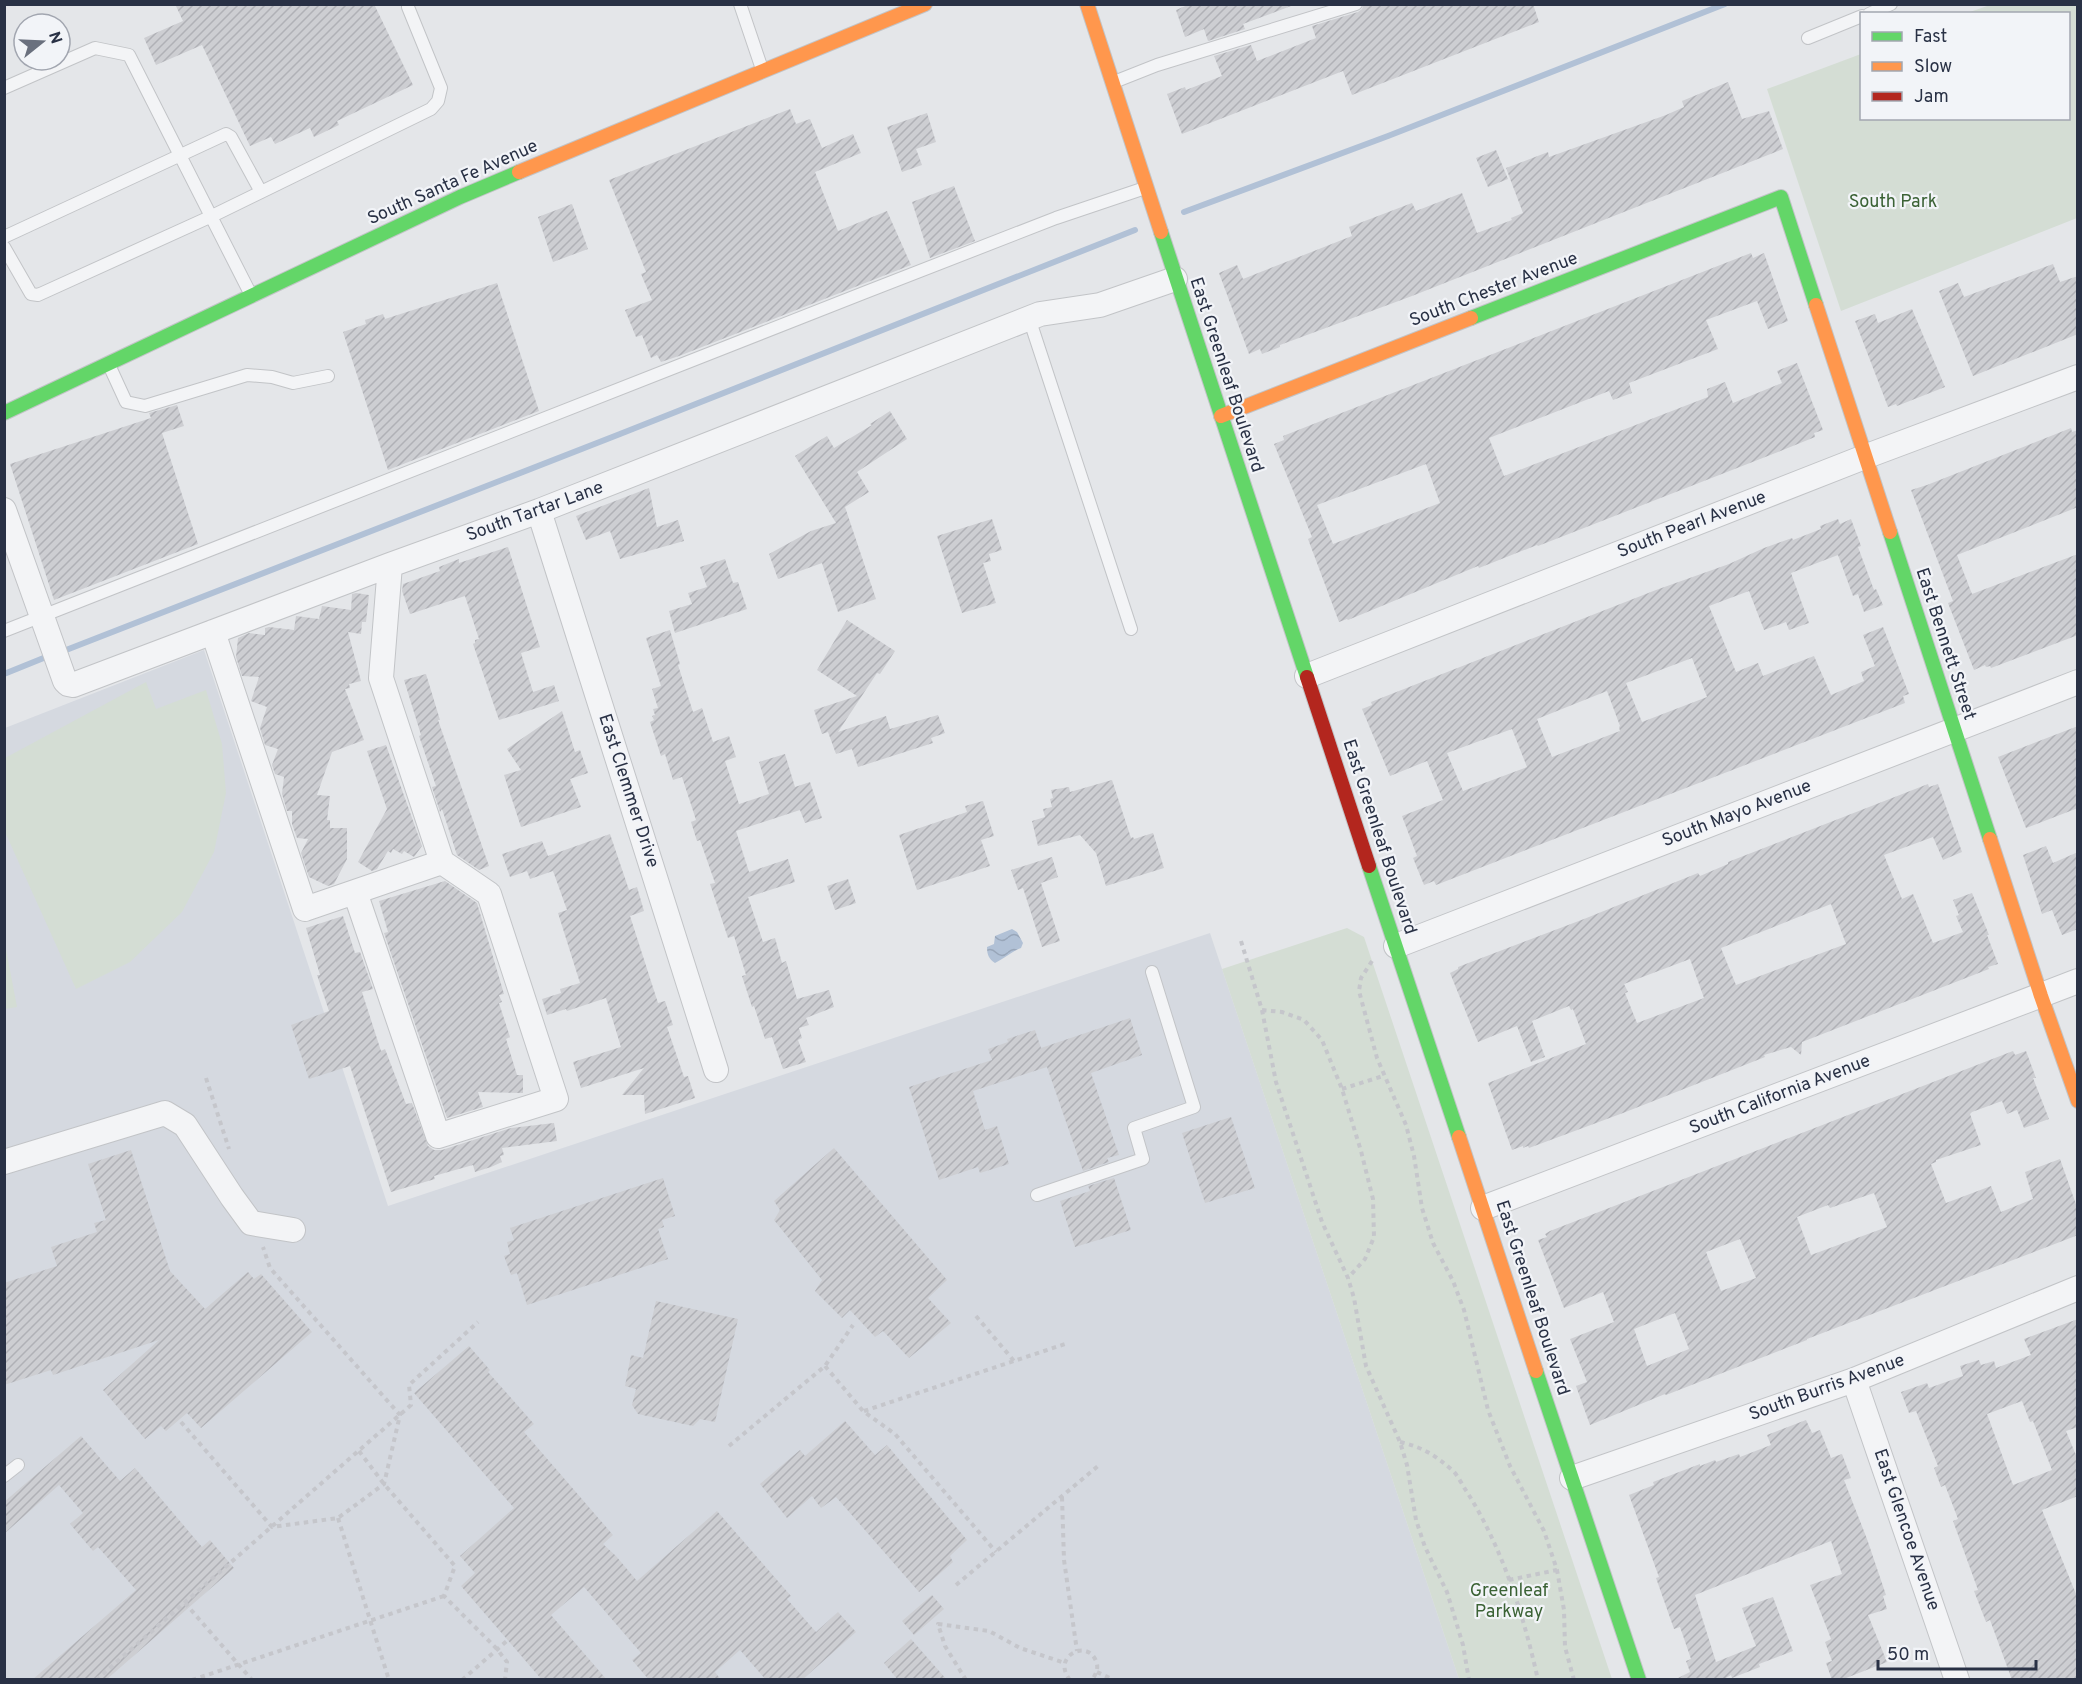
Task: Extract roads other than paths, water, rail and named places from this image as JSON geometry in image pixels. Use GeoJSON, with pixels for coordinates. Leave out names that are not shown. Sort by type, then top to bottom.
{"type":"FeatureCollection","features":[{"type":"Feature","properties":{"kind":"street","name":"South Santa Fe Avenue"},"geometry":{"type":"LineString","coordinates":[[4,413],[460,197],[925,4]]}},
{"type":"Feature","properties":{"kind":"street","name":"East Greenleaf Boulevard"},"geometry":{"type":"LineString","coordinates":[[1087,4],[1638,1680]]}},
{"type":"Feature","properties":{"kind":"street","name":"South Chester Avenue"},"geometry":{"type":"LineString","coordinates":[[1221,416],[1781,197]]}},
{"type":"Feature","properties":{"kind":"street","name":"East Bennett Street"},"geometry":{"type":"LineString","coordinates":[[1781,197],[2041,996],[2078,1101]]}},
{"type":"Feature","properties":{"kind":"street","name":"South Tartar Lane"},"geometry":{"type":"LineString","coordinates":[[4,510],[65,681],[73,685],[390,564],[539,511],[1029,318],[1040,314],[1100,305],[1176,279]]}},
{"type":"Feature","properties":{"kind":"street","name":"South Pearl Avenue"},"geometry":{"type":"LineString","coordinates":[[1307,676],[1867,456],[2078,377]]}},
{"type":"Feature","properties":{"kind":"street","name":"East Clemmer Drive"},"geometry":{"type":"LineString","coordinates":[[539,511],[716,1070]]}},
{"type":"Feature","properties":{"kind":"street"},"geometry":{"type":"LineString","coordinates":[[355,892],[438,1136],[556,1099],[489,894],[442,862],[381,678],[390,564]]}},
{"type":"Feature","properties":{"kind":"street"},"geometry":{"type":"LineString","coordinates":[[213,632],[305,909],[442,862]]}},
{"type":"Feature","properties":{"kind":"street","name":"South Mayo Avenue"},"geometry":{"type":"LineString","coordinates":[[1396,946],[2078,682]]}},
{"type":"Feature","properties":{"kind":"street","name":"South California Avenue"},"geometry":{"type":"LineString","coordinates":[[1483,1208],[2078,981]]}},
{"type":"Feature","properties":{"kind":"street"},"geometry":{"type":"LineString","coordinates":[[4,1162],[165,1113],[185,1125],[251,1223],[292,1230]]}},
{"type":"Feature","properties":{"kind":"street","name":"South Burris Avenue"},"geometry":{"type":"LineString","coordinates":[[1572,1478],[1854,1380],[2078,1288]]}},
{"type":"Feature","properties":{"kind":"street","name":"East Glencoe Avenue"},"geometry":{"type":"LineString","coordinates":[[1854,1380],[1957,1680]]}},
{"type":"Feature","properties":{"kind":"lane"},"geometry":{"type":"LineString","coordinates":[[740,4],[763,70]]}},
{"type":"Feature","properties":{"kind":"lane"},"geometry":{"type":"LineString","coordinates":[[1113,82],[1166,62],[1356,4]]}},
{"type":"Feature","properties":{"kind":"lane"},"geometry":{"type":"LineString","coordinates":[[1873,12],[1891,4]]}},
{"type":"Feature","properties":{"kind":"lane"},"geometry":{"type":"LineString","coordinates":[[4,247],[31,294],[38,295],[212,216],[431,109],[438,101],[441,88],[408,7]]}},
{"type":"Feature","properties":{"kind":"lane"},"geometry":{"type":"LineString","coordinates":[[1808,38],[1860,17]]}},
{"type":"Feature","properties":{"kind":"lane"},"geometry":{"type":"LineString","coordinates":[[4,88],[95,48],[129,55],[252,296]]}},
{"type":"Feature","properties":{"kind":"lane"},"geometry":{"type":"LineString","coordinates":[[4,237],[226,134],[231,137],[261,192]]}},
{"type":"Feature","properties":{"kind":"lane"},"geometry":{"type":"LineString","coordinates":[[4,631],[43,622],[866,292],[1056,219],[1146,188]]}},
{"type":"Feature","properties":{"kind":"lane"},"geometry":{"type":"LineString","coordinates":[[1029,318],[1131,629]]}},
{"type":"Feature","properties":{"kind":"lane"},"geometry":{"type":"LineString","coordinates":[[108,364],[126,402],[144,406],[247,375],[272,377],[293,383],[328,376]]}},
{"type":"Feature","properties":{"kind":"lane"},"geometry":{"type":"LineString","coordinates":[[1037,1195],[1143,1160],[1134,1128],[1194,1107],[1152,972]]}},
{"type":"Feature","properties":{"kind":"lane"},"geometry":{"type":"LineString","coordinates":[[4,1476],[18,1465]]}},
{"type":"Feature","properties":{"kind":"water"},"geometry":{"type":"Polygon","coordinates":[[[1012,929],[1017,932],[1023,943],[1021,948],[995,963],[987,952],[987,947],[994,944],[995,936],[1012,929]]]}},
{"type":"Feature","properties":{"kind":"waterway"},"geometry":{"type":"LineString","coordinates":[[1184,212],[1388,136],[1725,4]]}},
{"type":"Feature","properties":{"kind":"waterway"},"geometry":{"type":"LineString","coordinates":[[61,652],[1135,230]]}},
{"type":"Feature","properties":{"kind":"waterway"},"geometry":{"type":"LineString","coordinates":[[4,674],[51,655]]}},
{"type":"Feature","properties":{"kind":"park label","name":"South Park"},"geometry":{"type":"Point","coordinates":[1893,202]}},
{"type":"Feature","properties":{"kind":"park label","name":"Greenleaf Parkway"},"geometry":{"type":"Point","coordinates":[1509,1601]}}]}
